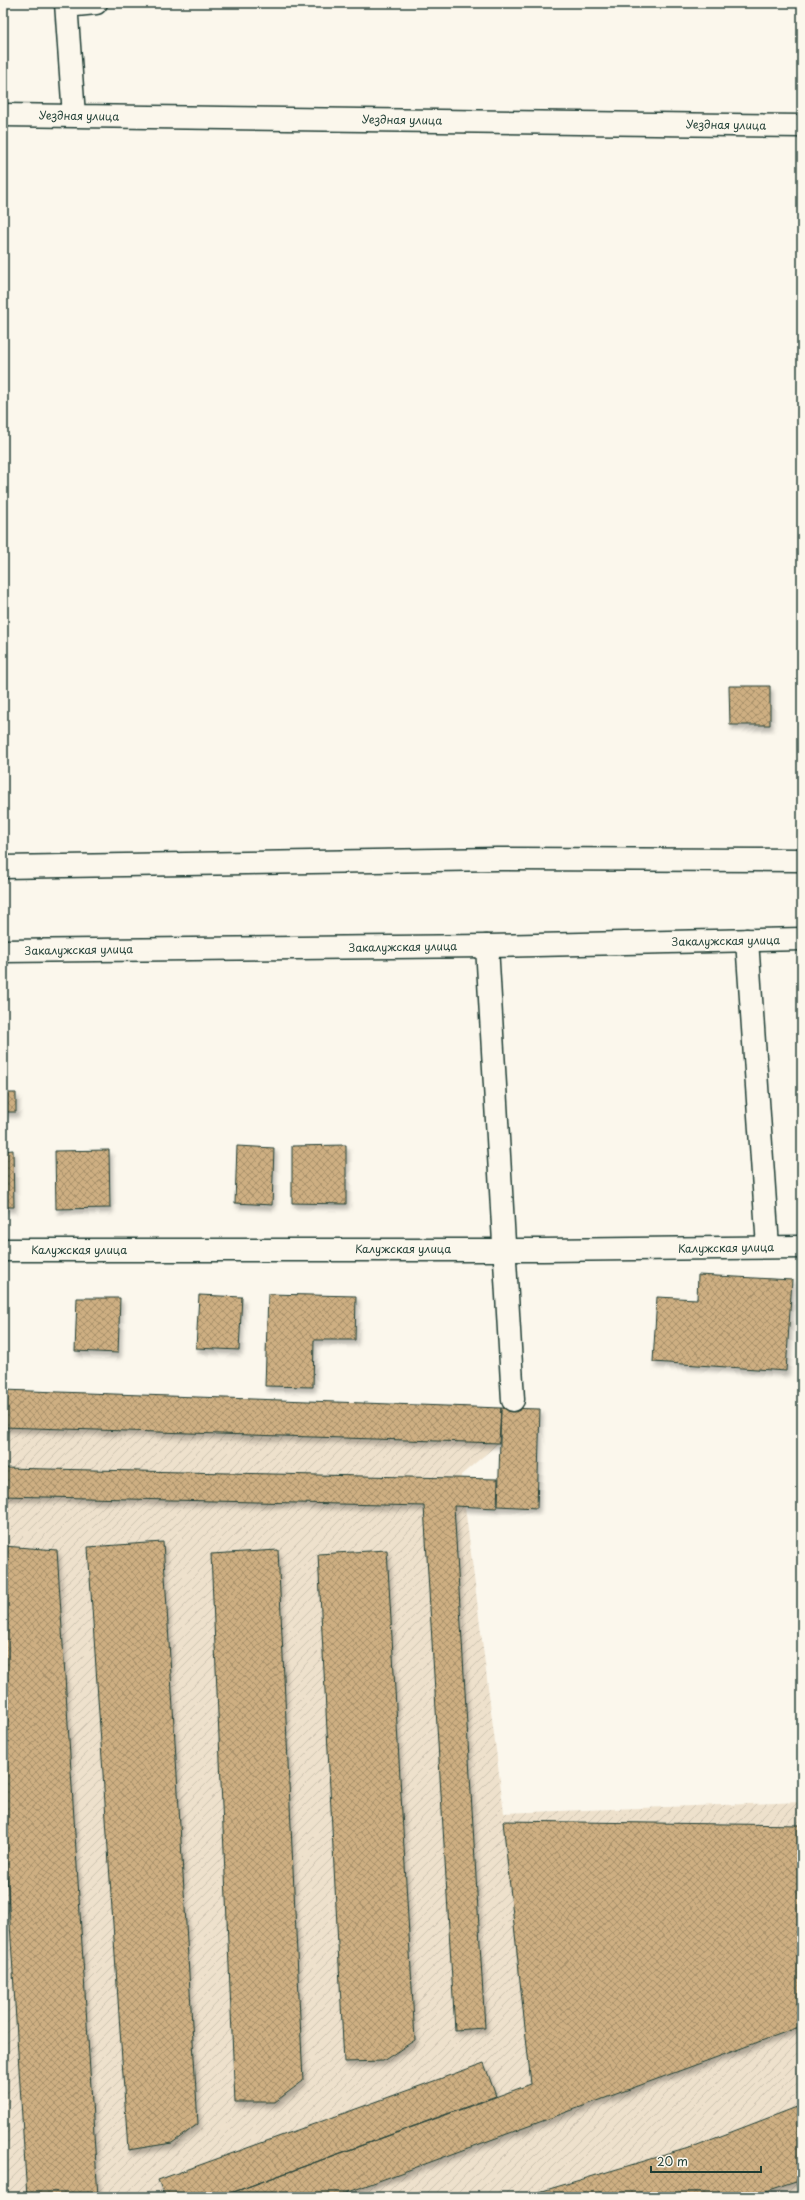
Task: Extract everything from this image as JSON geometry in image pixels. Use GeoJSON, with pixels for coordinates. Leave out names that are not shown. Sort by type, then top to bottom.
{"type":"FeatureCollection","features":[{"type":"Feature","properties":{"kind":"main road"},"geometry":{"type":"LineString","coordinates":[[74,116],[66,4],[96,3]]}},
{"type":"Feature","properties":{"kind":"main road","name":"Уездная улица"},"geometry":{"type":"LineString","coordinates":[[3,115],[802,126]]}},
{"type":"Feature","properties":{"kind":"main road"},"geometry":{"type":"LineString","coordinates":[[3,867],[498,859],[802,860]]}},
{"type":"Feature","properties":{"kind":"main road","name":"Закалужская улица"},"geometry":{"type":"LineString","coordinates":[[3,951],[487,946],[802,939]]}},
{"type":"Feature","properties":{"kind":"main road"},"geometry":{"type":"LineString","coordinates":[[747,940],[768,1247]]}},
{"type":"Feature","properties":{"kind":"main road"},"geometry":{"type":"LineString","coordinates":[[487,946],[503,1249],[513,1400]]}},
{"type":"Feature","properties":{"kind":"main road","name":"Калужская улица"},"geometry":{"type":"LineString","coordinates":[[3,1250],[542,1250],[802,1247]]}},
{"type":"Feature","properties":{"kind":"shaded area"},"geometry":{"type":"Polygon","coordinates":[[[3,1390],[501,1408],[499,1443],[461,1475],[504,1813],[802,1802],[802,2197],[3,2197],[3,1390]]]}},
{"type":"Feature","properties":{"kind":"building"},"geometry":{"type":"Polygon","coordinates":[[[729,686],[770,686],[770,725],[730,725],[729,686]]]}},
{"type":"Feature","properties":{"kind":"building"},"geometry":{"type":"Polygon","coordinates":[[[3,1093],[16,1093],[16,1112],[3,1112],[3,1093]]]}},
{"type":"Feature","properties":{"kind":"building"},"geometry":{"type":"Polygon","coordinates":[[[346,1145],[346,1204],[292,1203],[292,1146],[346,1145]]]}},
{"type":"Feature","properties":{"kind":"building"},"geometry":{"type":"Polygon","coordinates":[[[237,1146],[274,1148],[272,1205],[235,1203],[237,1146]]]}},
{"type":"Feature","properties":{"kind":"building"},"geometry":{"type":"Polygon","coordinates":[[[13,1150],[14,1207],[3,1207],[3,1151],[13,1150]]]}},
{"type":"Feature","properties":{"kind":"building"},"geometry":{"type":"Polygon","coordinates":[[[109,1150],[110,1208],[56,1209],[55,1151],[109,1150]]]}},
{"type":"Feature","properties":{"kind":"building"},"geometry":{"type":"Polygon","coordinates":[[[698,1275],[792,1280],[786,1371],[653,1362],[657,1297],[697,1299],[698,1275]]]}},
{"type":"Feature","properties":{"kind":"building"},"geometry":{"type":"Polygon","coordinates":[[[268,1294],[356,1296],[355,1340],[314,1340],[313,1387],[265,1386],[268,1294]]]}},
{"type":"Feature","properties":{"kind":"building"},"geometry":{"type":"Polygon","coordinates":[[[199,1295],[242,1297],[239,1350],[196,1348],[199,1295]]]}},
{"type":"Feature","properties":{"kind":"building"},"geometry":{"type":"Polygon","coordinates":[[[77,1298],[120,1298],[118,1353],[75,1351],[77,1298]]]}},
{"type":"Feature","properties":{"kind":"building"},"geometry":{"type":"Polygon","coordinates":[[[3,1390],[501,1408],[499,1443],[3,1427],[3,1390]]]}},
{"type":"Feature","properties":{"kind":"building"},"geometry":{"type":"Polygon","coordinates":[[[501,1408],[540,1409],[537,1508],[498,1506],[501,1408]]]}},
{"type":"Feature","properties":{"kind":"building"},"geometry":{"type":"Polygon","coordinates":[[[3,1468],[498,1479],[497,1508],[454,1506],[485,2028],[455,2030],[424,1506],[3,1496],[3,1468]]]}},
{"type":"Feature","properties":{"kind":"building"},"geometry":{"type":"Polygon","coordinates":[[[163,1542],[198,2124],[172,2143],[128,2150],[88,1547],[163,1542]]]}},
{"type":"Feature","properties":{"kind":"building"},"geometry":{"type":"Polygon","coordinates":[[[3,1546],[57,1550],[98,2197],[27,2197],[3,1811],[3,1546]]]}},
{"type":"Feature","properties":{"kind":"building"},"geometry":{"type":"Polygon","coordinates":[[[278,1550],[303,2081],[275,2102],[235,2102],[211,1554],[278,1550]]]}},
{"type":"Feature","properties":{"kind":"building"},"geometry":{"type":"Polygon","coordinates":[[[387,1550],[415,2040],[383,2061],[344,2062],[318,1554],[387,1550]]]}},
{"type":"Feature","properties":{"kind":"building"},"geometry":{"type":"Polygon","coordinates":[[[503,1821],[802,1825],[802,2026],[335,2197],[220,2197],[531,2084],[503,1821]]]}},
{"type":"Feature","properties":{"kind":"building"},"geometry":{"type":"Polygon","coordinates":[[[484,2063],[496,2096],[220,2197],[165,2197],[158,2180],[484,2063]]]}},
{"type":"Feature","properties":{"kind":"building"},"geometry":{"type":"Polygon","coordinates":[[[802,2105],[802,2180],[750,2197],[522,2197],[692,2147],[802,2105]]]}}]}
